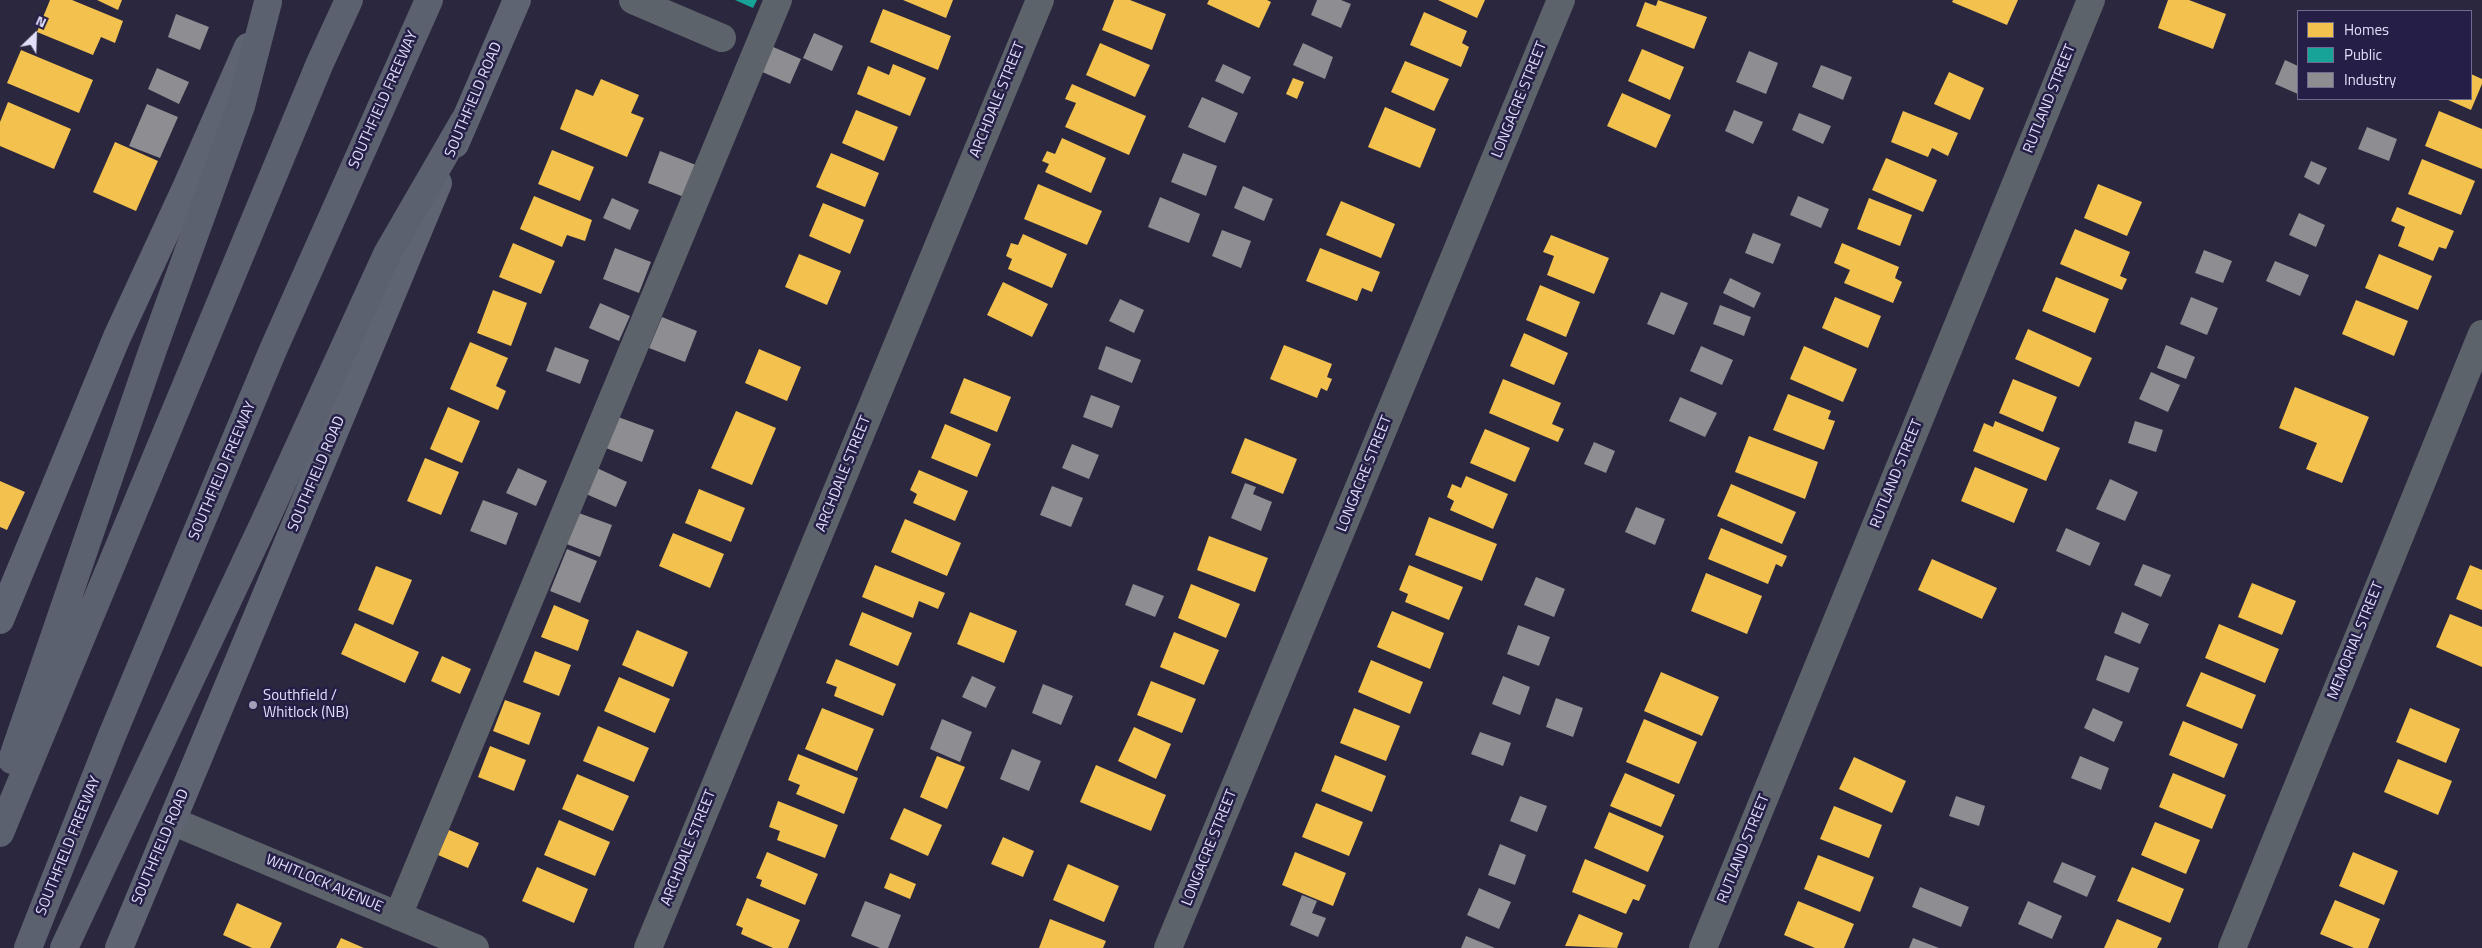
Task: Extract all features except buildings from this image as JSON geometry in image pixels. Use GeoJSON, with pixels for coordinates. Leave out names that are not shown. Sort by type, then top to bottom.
{"type":"FeatureCollection","features":[{"type":"Feature","properties":{"kind":"highway"},"geometry":{"type":"LineString","coordinates":[[0,833],[320,63],[349,0]]}},
{"type":"Feature","properties":{"kind":"highway","name":"SOUTHFIELD FREEWAY"},"geometry":{"type":"LineString","coordinates":[[28,948],[111,738],[273,350],[429,0]]}},
{"type":"Feature","properties":{"kind":"highway"},"geometry":{"type":"LineString","coordinates":[[0,795],[152,352],[241,106],[268,1]]}},
{"type":"Feature","properties":{"kind":"highway"},"geometry":{"type":"LineString","coordinates":[[64,948],[264,523],[387,254],[464,121]]}},
{"type":"Feature","properties":{"kind":"main road","name":"SOUTHFIELD ROAD"},"geometry":{"type":"LineString","coordinates":[[119,948],[464,121],[517,0]]}},
{"type":"Feature","properties":{"kind":"main road"},"geometry":{"type":"LineString","coordinates":[[0,620],[117,337],[186,188],[268,1]]}},
{"type":"Feature","properties":{"kind":"street"},"geometry":{"type":"LineString","coordinates":[[633,0],[722,38]]}},
{"type":"Feature","properties":{"kind":"street"},"geometry":{"type":"LineString","coordinates":[[398,916],[778,0]]}},
{"type":"Feature","properties":{"kind":"street","name":"ARCHDALE STREET"},"geometry":{"type":"LineString","coordinates":[[648,948],[1040,0]]}},
{"type":"Feature","properties":{"kind":"street","name":"LONGACRE STREET"},"geometry":{"type":"LineString","coordinates":[[1168,948],[1561,0]]}},
{"type":"Feature","properties":{"kind":"street","name":"RUTLAND STREET"},"geometry":{"type":"LineString","coordinates":[[1703,948],[2091,0]]}},
{"type":"Feature","properties":{"kind":"street","name":"MEMORIAL STREET"},"geometry":{"type":"LineString","coordinates":[[2232,948],[2482,334]]}},
{"type":"Feature","properties":{"kind":"street","name":"WHITLOCK AVENUE"},"geometry":{"type":"LineString","coordinates":[[172,821],[475,948]]}},
{"type":"Feature","properties":{"kind":"place","name":"Southfield / Whitlock (NB)"},"geometry":{"type":"Point","coordinates":[253,705]}}]}
